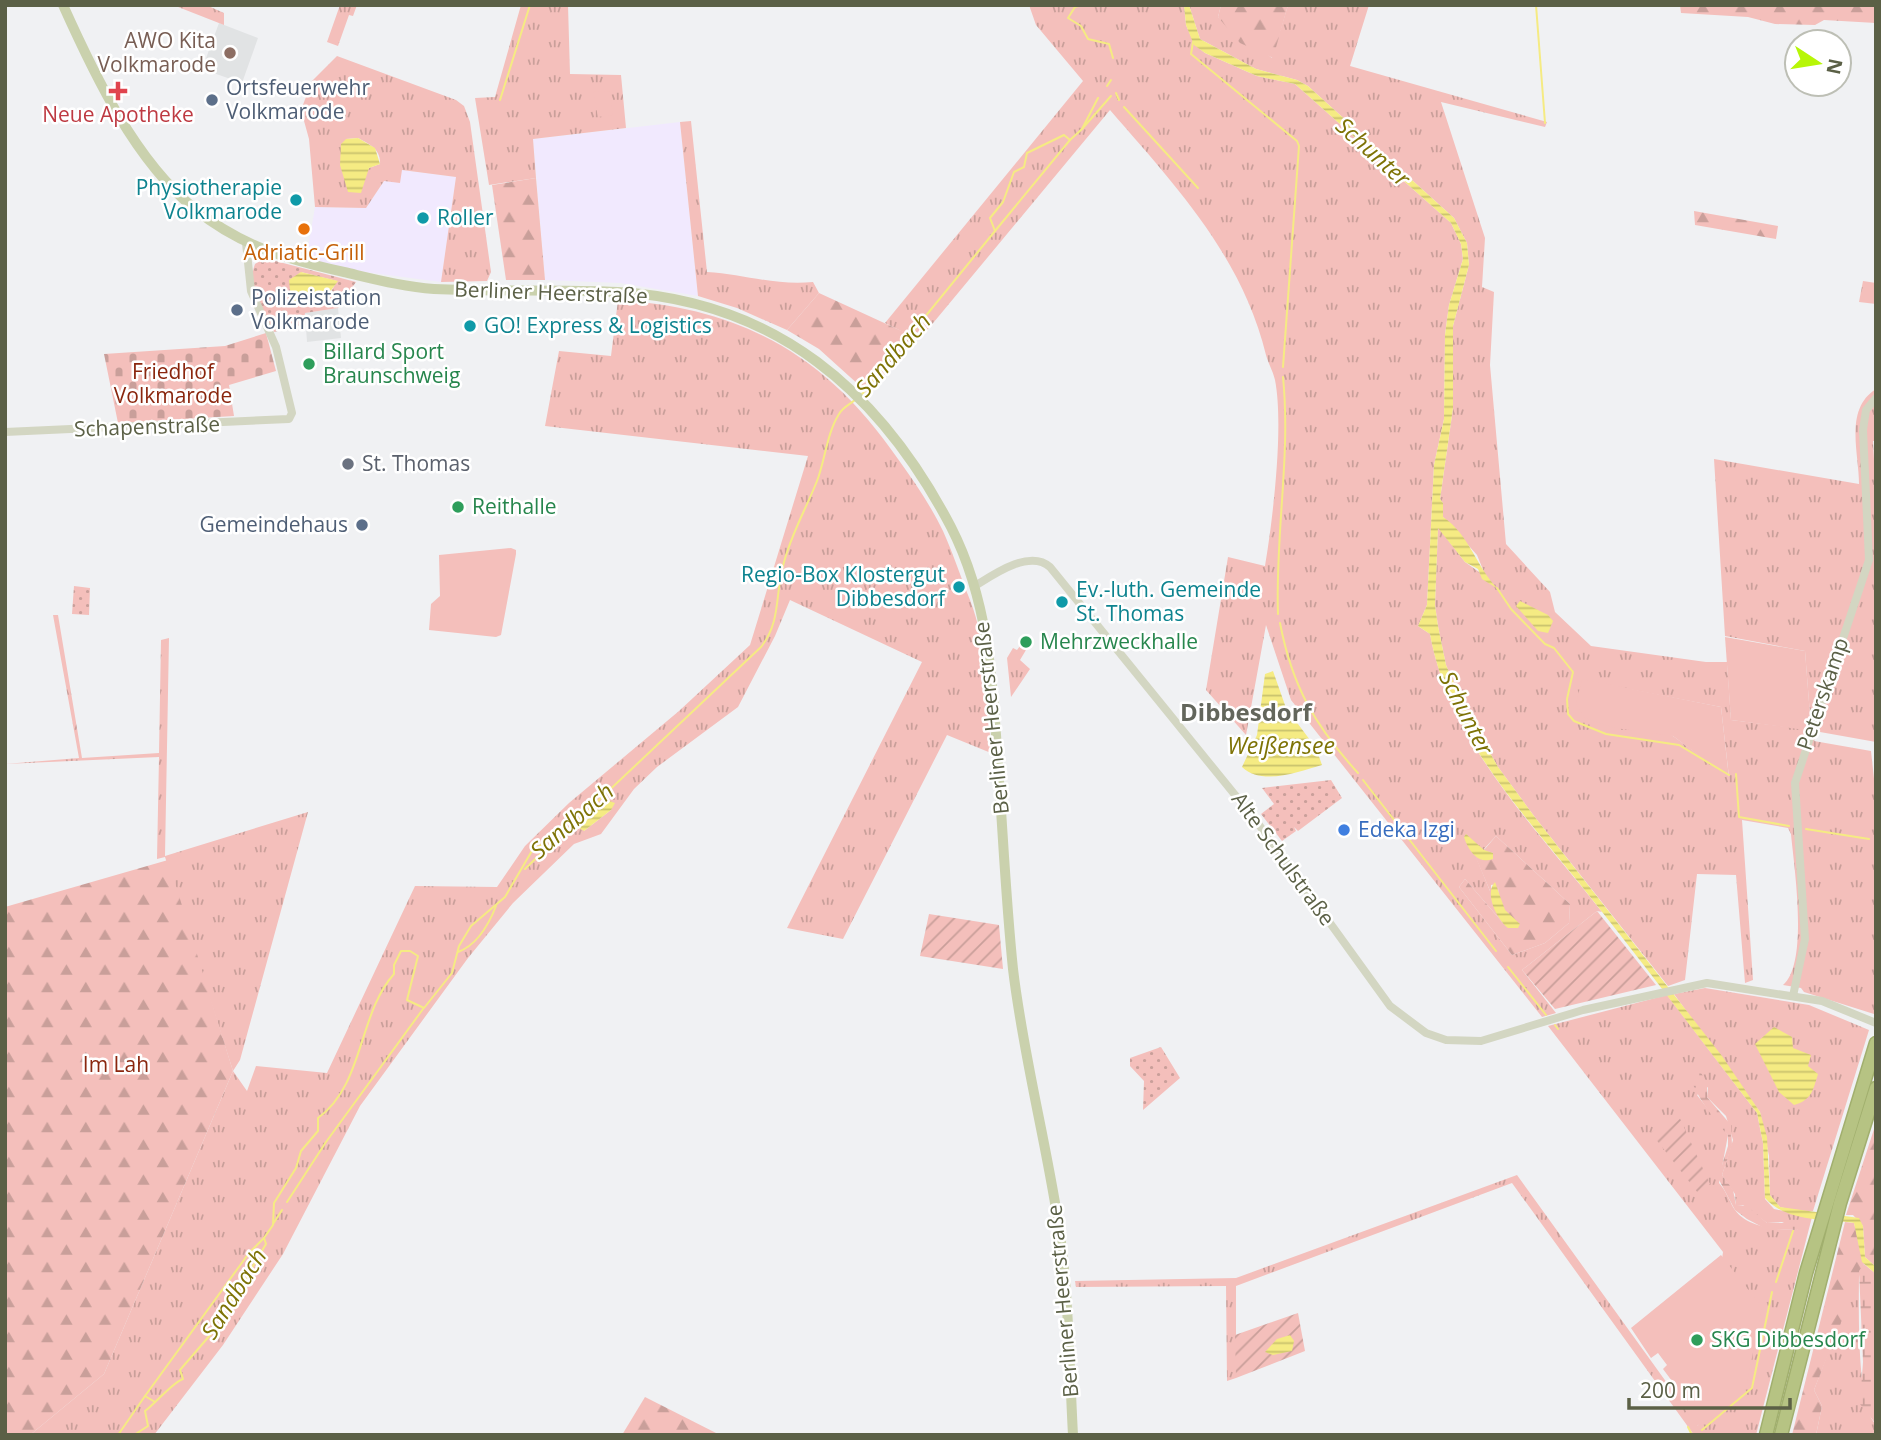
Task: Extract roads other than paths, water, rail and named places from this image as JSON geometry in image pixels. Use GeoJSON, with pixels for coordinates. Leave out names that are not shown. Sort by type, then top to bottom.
{"type":"FeatureCollection","features":[{"type":"Feature","properties":{"kind":"highway"},"geometry":{"type":"LineString","coordinates":[[1766,1435],[1806,1272],[1844,1140],[1876,1043]]}},
{"type":"Feature","properties":{"kind":"highway"},"geometry":{"type":"LineString","coordinates":[[1781,1435],[1824,1265],[1876,1088]]}},
{"type":"Feature","properties":{"kind":"main road","name":"Berliner Heerstraße"},"geometry":{"type":"LineString","coordinates":[[63,5],[103,90],[143,149],[184,200],[246,243],[280,257],[414,286],[621,292],[703,305],[757,324],[827,367],[864,402],[909,459],[936,502],[964,556],[975,586],[993,686],[1015,980],[1063,1256],[1073,1435]]}},
{"type":"Feature","properties":{"kind":"street","name":"Schapenstraße"},"geometry":{"type":"LineString","coordinates":[[5,432],[289,419],[292,413],[276,347],[251,291],[246,243]]}},
{"type":"Feature","properties":{"kind":"street","name":"Peterskamp"},"geometry":{"type":"LineString","coordinates":[[1793,996],[1805,939],[1795,778],[1869,561],[1863,430],[1866,411],[1876,398]]}},
{"type":"Feature","properties":{"kind":"street","name":"Alte Schulstraße"},"geometry":{"type":"LineString","coordinates":[[975,586],[1029,560],[1040,561],[1050,567],[1257,822],[1390,1006],[1414,1026],[1439,1039],[1481,1041],[1648,994],[1715,983],[1822,1002],[1876,1023]]}},
{"type":"Feature","properties":{"kind":"water","name":"Schunter"},"geometry":{"type":"Polygon","coordinates":[[[1184,5],[1189,5],[1200,39],[1256,69],[1297,80],[1308,86],[1454,218],[1467,243],[1469,265],[1453,326],[1453,408],[1440,499],[1443,503],[1443,517],[1460,533],[1498,589],[1482,579],[1478,569],[1465,562],[1438,528],[1435,605],[1446,665],[1465,708],[1498,767],[1722,1056],[1760,1112],[1767,1137],[1770,1195],[1780,1207],[1859,1218],[1863,1226],[1865,1257],[1876,1267],[1876,1274],[1862,1262],[1854,1223],[1794,1215],[1774,1206],[1765,1198],[1763,1143],[1757,1113],[1496,778],[1455,710],[1440,673],[1430,634],[1418,626],[1427,605],[1434,465],[1444,419],[1445,335],[1449,305],[1463,259],[1461,244],[1451,223],[1295,84],[1257,76],[1205,53],[1194,45],[1186,25],[1184,5]]]}},
{"type":"Feature","properties":{"kind":"water"},"geometry":{"type":"Polygon","coordinates":[[[358,138],[375,148],[380,164],[369,168],[361,193],[348,192],[340,165],[341,144],[346,139],[358,138]]]}},
{"type":"Feature","properties":{"kind":"water"},"geometry":{"type":"Polygon","coordinates":[[[301,272],[338,281],[321,304],[302,305],[291,299],[289,280],[301,272]]]}},
{"type":"Feature","properties":{"kind":"water"},"geometry":{"type":"Polygon","coordinates":[[[1520,601],[1548,615],[1553,621],[1548,633],[1538,631],[1516,606],[1520,601]]]}},
{"type":"Feature","properties":{"kind":"water","name":"Weißensee"},"geometry":{"type":"Polygon","coordinates":[[[1273,671],[1286,708],[1316,748],[1322,765],[1270,777],[1250,773],[1242,767],[1257,735],[1265,674],[1273,671]]]}},
{"type":"Feature","properties":{"kind":"water"},"geometry":{"type":"Polygon","coordinates":[[[607,800],[615,803],[611,810],[584,831],[579,828],[607,800]]]}},
{"type":"Feature","properties":{"kind":"water"},"geometry":{"type":"Polygon","coordinates":[[[1466,834],[1484,850],[1493,853],[1493,859],[1483,860],[1474,855],[1464,837],[1466,834]]]}},
{"type":"Feature","properties":{"kind":"water"},"geometry":{"type":"Polygon","coordinates":[[[1495,882],[1505,910],[1520,924],[1518,928],[1508,928],[1496,913],[1491,899],[1495,882]]]}},
{"type":"Feature","properties":{"kind":"water"},"geometry":{"type":"Polygon","coordinates":[[[1774,1027],[1792,1037],[1793,1048],[1811,1055],[1808,1066],[1818,1074],[1808,1097],[1794,1105],[1779,1092],[1755,1044],[1774,1027]]]}},
{"type":"Feature","properties":{"kind":"water"},"geometry":{"type":"Polygon","coordinates":[[[1290,1335],[1294,1341],[1292,1351],[1273,1355],[1265,1352],[1277,1339],[1290,1335]]]}},
{"type":"Feature","properties":{"kind":"waterway"},"geometry":{"type":"LineString","coordinates":[[500,100],[530,5]]}},
{"type":"Feature","properties":{"kind":"waterway","name":"Sandbach"},"geometry":{"type":"LineString","coordinates":[[1082,5],[1075,7],[1068,18],[1081,26],[1088,39],[1109,44],[1113,58]]}},
{"type":"Feature","properties":{"kind":"waterway"},"geometry":{"type":"LineString","coordinates":[[1536,5],[1545,123]]}},
{"type":"Feature","properties":{"kind":"waterway"},"geometry":{"type":"LineString","coordinates":[[1193,42],[1191,54],[1297,141],[1299,146],[1283,367]]}},
{"type":"Feature","properties":{"kind":"waterway","name":"Sandbach"},"geometry":{"type":"LineString","coordinates":[[1107,86],[1111,80]]}},
{"type":"Feature","properties":{"kind":"waterway"},"geometry":{"type":"LineString","coordinates":[[1116,93],[1119,100]]}},
{"type":"Feature","properties":{"kind":"waterway"},"geometry":{"type":"LineString","coordinates":[[1082,129],[1111,96]]}},
{"type":"Feature","properties":{"kind":"waterway","name":"Sandbach"},"geometry":{"type":"LineString","coordinates":[[862,394],[995,231],[990,218],[1003,202],[1014,172],[1024,167],[1027,153],[1064,135],[1070,140],[1082,129],[1098,98]]}},
{"type":"Feature","properties":{"kind":"waterway"},"geometry":{"type":"LineString","coordinates":[[1124,107],[1198,188]]}},
{"type":"Feature","properties":{"kind":"waterway"},"geometry":{"type":"LineString","coordinates":[[995,231],[1070,140]]}},
{"type":"Feature","properties":{"kind":"waterway"},"geometry":{"type":"LineString","coordinates":[[1278,614],[1285,436],[1283,377]]}},
{"type":"Feature","properties":{"kind":"waterway","name":"Sandbach"},"geometry":{"type":"LineString","coordinates":[[134,1435],[148,1426],[145,1411],[183,1379],[180,1370],[211,1334],[215,1320],[234,1298],[266,1244],[264,1238],[273,1225],[274,1203],[296,1168],[301,1151],[318,1131],[318,1118],[333,1104],[344,1087],[373,1009],[394,974],[394,965],[401,951],[410,951],[418,956],[407,1000],[424,1008],[452,973],[459,946],[471,926],[505,897],[533,849],[546,843],[555,831],[566,831],[761,647],[775,618],[786,555],[817,481],[835,421],[840,412],[855,400]]}},
{"type":"Feature","properties":{"kind":"waterway"},"geometry":{"type":"LineString","coordinates":[[1497,588],[1511,609],[1545,644],[1554,648],[1573,672],[1567,699],[1568,714],[1574,721],[1606,734],[1679,745],[1729,775]]}},
{"type":"Feature","properties":{"kind":"waterway"},"geometry":{"type":"LineString","coordinates":[[1280,623],[1291,666],[1307,704],[1329,739],[1358,773]]}},
{"type":"Feature","properties":{"kind":"waterway"},"geometry":{"type":"LineString","coordinates":[[1736,774],[1739,817],[1789,826]]}},
{"type":"Feature","properties":{"kind":"waterway"},"geometry":{"type":"LineString","coordinates":[[1363,780],[1496,951]]}},
{"type":"Feature","properties":{"kind":"waterway"},"geometry":{"type":"LineString","coordinates":[[1806,829],[1869,839]]}},
{"type":"Feature","properties":{"kind":"waterway"},"geometry":{"type":"LineString","coordinates":[[525,869],[562,833]]}},
{"type":"Feature","properties":{"kind":"waterway"},"geometry":{"type":"LineString","coordinates":[[458,952],[482,933],[496,906]]}},
{"type":"Feature","properties":{"kind":"waterway"},"geometry":{"type":"LineString","coordinates":[[1508,967],[1546,1015]]}},
{"type":"Feature","properties":{"kind":"waterway"},"geometry":{"type":"LineString","coordinates":[[287,1202],[326,1142],[423,1009]]}},
{"type":"Feature","properties":{"kind":"waterway"},"geometry":{"type":"LineString","coordinates":[[1555,1025],[1558,1029]]}},
{"type":"Feature","properties":{"kind":"waterway"},"geometry":{"type":"LineString","coordinates":[[273,1224],[282,1210]]}},
{"type":"Feature","properties":{"kind":"waterway"},"geometry":{"type":"LineString","coordinates":[[1776,1282],[1793,1231]]}},
{"type":"Feature","properties":{"kind":"waterway"},"geometry":{"type":"LineString","coordinates":[[145,1396],[249,1253],[264,1238]]}},
{"type":"Feature","properties":{"kind":"waterway"},"geometry":{"type":"LineString","coordinates":[[1702,1430],[1752,1388],[1772,1292]]}},
{"type":"Feature","properties":{"kind":"waterway"},"geometry":{"type":"LineString","coordinates":[[118,1435],[145,1396],[155,1402]]}},
{"type":"Feature","properties":{"kind":"waterway"},"geometry":{"type":"LineString","coordinates":[[1688,1427],[1692,1435]]}},
{"type":"Feature","properties":{"kind":"place","name":"AWO Kita Volkmarode"},"geometry":{"type":"Point","coordinates":[230,53]}},
{"type":"Feature","properties":{"kind":"place","name":"Neue Apotheke"},"geometry":{"type":"Point","coordinates":[118,91]}},
{"type":"Feature","properties":{"kind":"place","name":"Ortsfeuerwehr Volkmarode"},"geometry":{"type":"Point","coordinates":[212,100]}},
{"type":"Feature","properties":{"kind":"place","name":"Physiotherapie Volkmarode"},"geometry":{"type":"Point","coordinates":[296,200]}},
{"type":"Feature","properties":{"kind":"place","name":"Roller"},"geometry":{"type":"Point","coordinates":[423,218]}},
{"type":"Feature","properties":{"kind":"place","name":"Adriatic-Grill"},"geometry":{"type":"Point","coordinates":[304,229]}},
{"type":"Feature","properties":{"kind":"place","name":"Polizeistation Volkmarode"},"geometry":{"type":"Point","coordinates":[237,310]}},
{"type":"Feature","properties":{"kind":"place","name":"GO! Express & Logistics"},"geometry":{"type":"Point","coordinates":[470,326]}},
{"type":"Feature","properties":{"kind":"place","name":"Billard Sport Braunschweig"},"geometry":{"type":"Point","coordinates":[309,364]}},
{"type":"Feature","properties":{"kind":"place","name":"St. Thomas"},"geometry":{"type":"Point","coordinates":[348,464]}},
{"type":"Feature","properties":{"kind":"place","name":"Reithalle"},"geometry":{"type":"Point","coordinates":[458,507]}},
{"type":"Feature","properties":{"kind":"place","name":"Gemeindehaus"},"geometry":{"type":"Point","coordinates":[362,525]}},
{"type":"Feature","properties":{"kind":"place","name":"Regio-Box Klostergut Dibbesdorf"},"geometry":{"type":"Point","coordinates":[959,587]}},
{"type":"Feature","properties":{"kind":"place","name":"Ev.-luth. Gemeinde St. Thomas"},"geometry":{"type":"Point","coordinates":[1062,602]}},
{"type":"Feature","properties":{"kind":"place","name":"Mehrzweckhalle"},"geometry":{"type":"Point","coordinates":[1026,642]}},
{"type":"Feature","properties":{"kind":"place","name":"Edeka Izgi"},"geometry":{"type":"Point","coordinates":[1344,830]}},
{"type":"Feature","properties":{"kind":"place","name":"SKG Dibbesdorf"},"geometry":{"type":"Point","coordinates":[1697,1340]}},
{"type":"Feature","properties":{"kind":"district","name":"Dibbesdorf"},"geometry":{"type":"Point","coordinates":[1246,713]}},
{"type":"Feature","properties":{"kind":"park label","name":"Friedhof Volkmarode"},"geometry":{"type":"Point","coordinates":[173,384]}},
{"type":"Feature","properties":{"kind":"park label","name":"Im Lah"},"geometry":{"type":"Point","coordinates":[116,1065]}}]}
